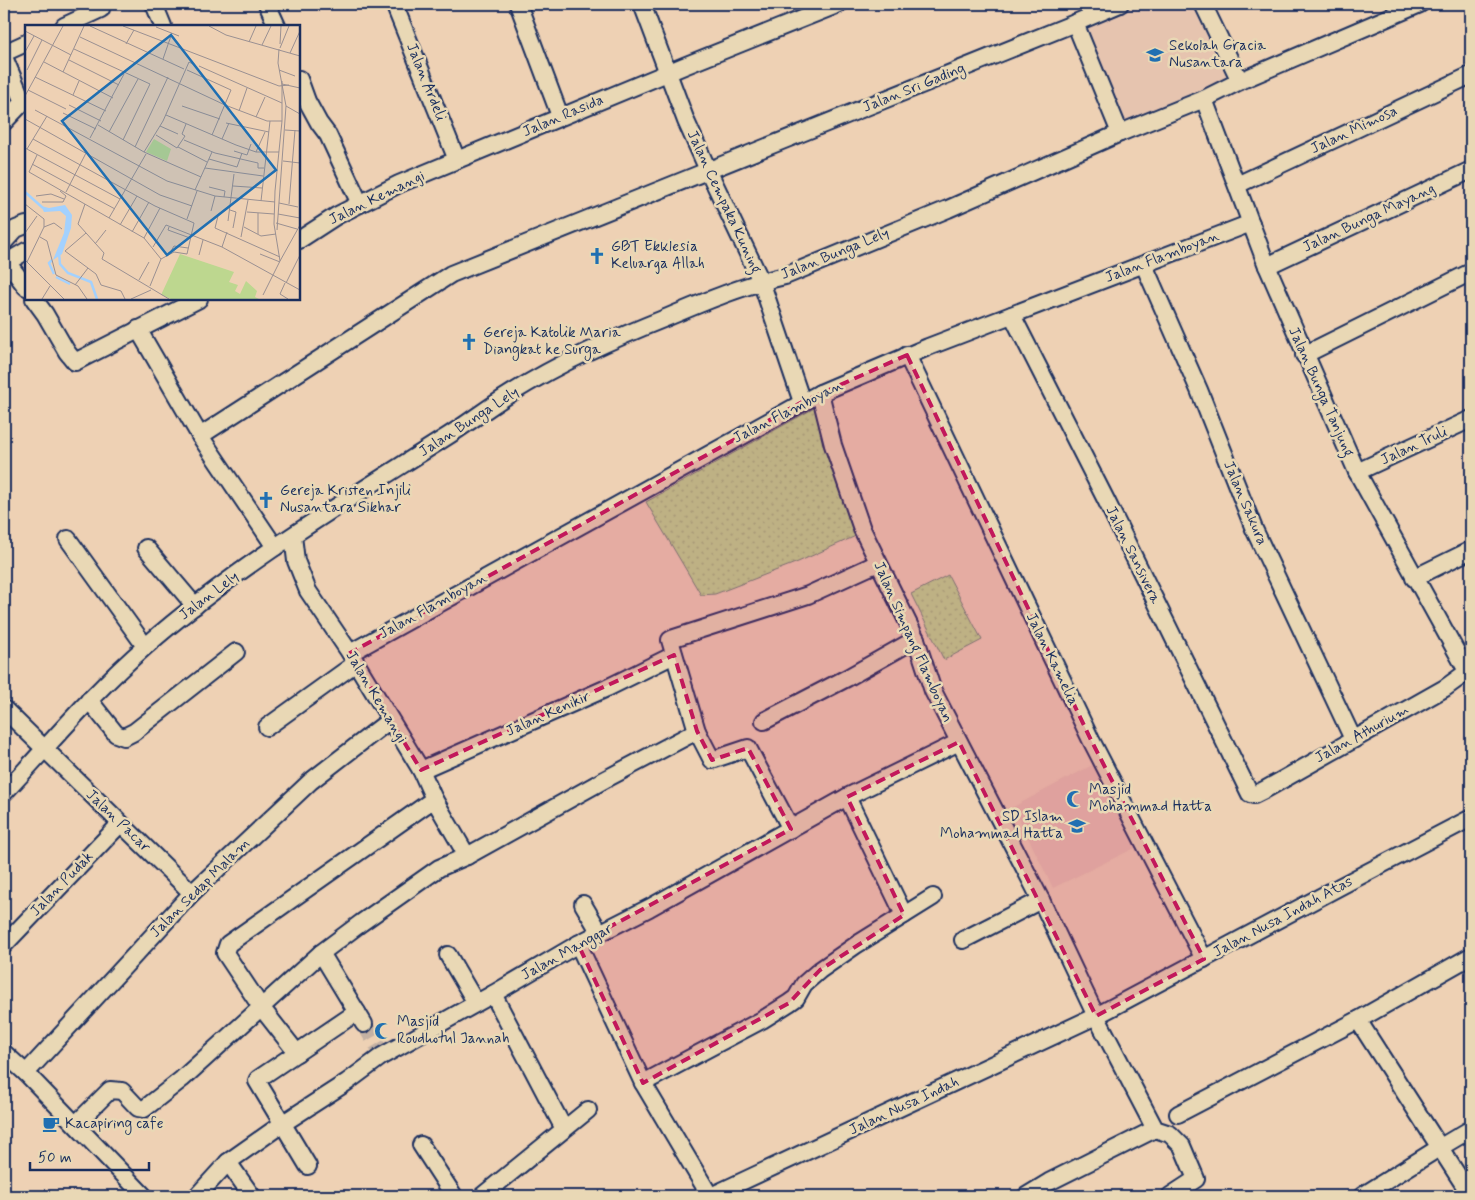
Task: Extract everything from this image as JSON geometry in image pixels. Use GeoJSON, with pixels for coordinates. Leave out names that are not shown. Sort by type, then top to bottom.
{"type":"FeatureCollection","features":[{"type":"Feature","properties":{"kind":"street"},"geometry":{"type":"LineString","coordinates":[[154,4],[163,25]]}},
{"type":"Feature","properties":{"kind":"street"},"geometry":{"type":"LineString","coordinates":[[267,4],[277,25]]}},
{"type":"Feature","properties":{"kind":"street","name":"Jalan Ardeli"},"geometry":{"type":"LineString","coordinates":[[394,4],[457,160]]}},
{"type":"Feature","properties":{"kind":"street"},"geometry":{"type":"LineString","coordinates":[[518,4],[560,116]]}},
{"type":"Feature","properties":{"kind":"street","name":"Jalan Cempaka Kuning"},"geometry":{"type":"LineString","coordinates":[[642,4],[686,121],[761,281],[802,402]]}},
{"type":"Feature","properties":{"kind":"street","name":"Jalan Rasida"},"geometry":{"type":"LineString","coordinates":[[457,160],[560,116],[839,4]]}},
{"type":"Feature","properties":{"kind":"street","name":"Jalan Sri Gading"},"geometry":{"type":"LineString","coordinates":[[200,436],[450,274],[1120,4]]}},
{"type":"Feature","properties":{"kind":"street"},"geometry":{"type":"LineString","coordinates":[[1203,4],[1240,81]]}},
{"type":"Feature","properties":{"kind":"street","name":"Jalan Bunga Lely"},"geometry":{"type":"LineString","coordinates":[[275,547],[458,430],[508,395],[557,366],[602,344],[711,299],[761,281],[785,276],[939,212],[1420,4]]}},
{"type":"Feature","properties":{"kind":"street"},"geometry":{"type":"LineString","coordinates":[[66,25],[101,9]]}},
{"type":"Feature","properties":{"kind":"street"},"geometry":{"type":"LineString","coordinates":[[1075,23],[1120,133]]}},
{"type":"Feature","properties":{"kind":"street"},"geometry":{"type":"LineString","coordinates":[[4,122],[23,102],[4,55],[25,44]]}},
{"type":"Feature","properties":{"kind":"street","name":"Jalan Mimosa"},"geometry":{"type":"LineString","coordinates":[[1237,185],[1471,75]]}},
{"type":"Feature","properties":{"kind":"street"},"geometry":{"type":"LineString","coordinates":[[300,81],[323,130],[328,135],[360,204]]}},
{"type":"Feature","properties":{"kind":"street","name":"Jalan Bunga Tanjung"},"geometry":{"type":"LineString","coordinates":[[1204,99],[1267,266],[1304,355],[1357,472],[1414,578],[1469,670]]}},
{"type":"Feature","properties":{"kind":"street","name":"Jalan Kemangi"},"geometry":{"type":"LineString","coordinates":[[300,239],[336,216],[399,184],[457,160]]}},
{"type":"Feature","properties":{"kind":"street","name":"Jalan Bunga Mayang"},"geometry":{"type":"LineString","coordinates":[[1267,266],[1471,170]]}},
{"type":"Feature","properties":{"kind":"street","name":"Jalan Flamboyan"},"geometry":{"type":"LineString","coordinates":[[268,728],[353,658],[802,402],[907,355],[1252,223]]}},
{"type":"Feature","properties":{"kind":"street"},"geometry":{"type":"LineString","coordinates":[[4,242],[14,231],[25,226]]}},
{"type":"Feature","properties":{"kind":"street"},"geometry":{"type":"LineString","coordinates":[[25,252],[5,262],[25,287]]}},
{"type":"Feature","properties":{"kind":"street","name":"Jalan Sakura"},"geometry":{"type":"LineString","coordinates":[[1144,265],[1199,390],[1254,529],[1354,739]]}},
{"type":"Feature","properties":{"kind":"street"},"geometry":{"type":"LineString","coordinates":[[1304,355],[1471,272]]}},
{"type":"Feature","properties":{"kind":"street"},"geometry":{"type":"LineString","coordinates":[[35,300],[46,314],[67,352],[75,362],[197,300]]}},
{"type":"Feature","properties":{"kind":"street","name":"Jalan Sansivera"},"geometry":{"type":"LineString","coordinates":[[1012,315],[1175,640],[1246,788],[1251,794]]}},
{"type":"Feature","properties":{"kind":"street"},"geometry":{"type":"LineString","coordinates":[[138,329],[200,436],[275,547]]}},
{"type":"Feature","properties":{"kind":"street","name":"Jalan Kamelia"},"geometry":{"type":"LineString","coordinates":[[907,355],[1091,740],[1204,959]]}},
{"type":"Feature","properties":{"kind":"street","name":"Jalan Simpang Flamboyan"},"geometry":{"type":"LineString","coordinates":[[820,393],[826,421],[862,529],[916,639],[932,691],[1041,900],[1096,1016],[1155,1129]]}},
{"type":"Feature","properties":{"kind":"street","name":"Jalan Truli"},"geometry":{"type":"LineString","coordinates":[[1357,472],[1471,419]]}},
{"type":"Feature","properties":{"kind":"street","name":"Jalan Kemangi"},"geometry":{"type":"LineString","coordinates":[[294,536],[296,561],[308,590],[353,658],[421,770],[434,799],[467,856]]}},
{"type":"Feature","properties":{"kind":"street"},"geometry":{"type":"LineString","coordinates":[[68,539],[145,646]]}},
{"type":"Feature","properties":{"kind":"street","name":"Jalan Lely"},"geometry":{"type":"LineString","coordinates":[[4,793],[89,700],[145,646],[194,606],[275,547]]}},
{"type":"Feature","properties":{"kind":"street"},"geometry":{"type":"LineString","coordinates":[[146,548],[194,606]]}},
{"type":"Feature","properties":{"kind":"street"},"geometry":{"type":"LineString","coordinates":[[1414,578],[1471,550]]}},
{"type":"Feature","properties":{"kind":"street"},"geometry":{"type":"LineString","coordinates":[[791,829],[748,748],[712,760],[698,731],[670,642],[671,639],[808,595],[878,564]]}},
{"type":"Feature","properties":{"kind":"street"},"geometry":{"type":"LineString","coordinates":[[764,721],[916,639]]}},
{"type":"Feature","properties":{"kind":"street"},"geometry":{"type":"LineString","coordinates":[[89,700],[116,734],[124,737],[134,732],[236,652]]}},
{"type":"Feature","properties":{"kind":"street","name":"Jalan Kenikir"},"geometry":{"type":"LineString","coordinates":[[421,770],[608,688],[674,655]]}},
{"type":"Feature","properties":{"kind":"street","name":"Jalan Athurium"},"geometry":{"type":"LineString","coordinates":[[1251,794],[1258,794],[1445,688],[1469,670]]}},
{"type":"Feature","properties":{"kind":"street","name":"Jalan Pacar"},"geometry":{"type":"LineString","coordinates":[[4,709],[192,893]]}},
{"type":"Feature","properties":{"kind":"street","name":"Jalan Sedap Malam"},"geometry":{"type":"LineString","coordinates":[[26,1073],[192,893],[311,781],[390,720]]}},
{"type":"Feature","properties":{"kind":"street"},"geometry":{"type":"LineString","coordinates":[[76,1124],[110,1090],[122,1090],[138,1108],[144,1109],[182,1079],[321,953],[439,868],[467,856],[604,780],[698,731]]}},
{"type":"Feature","properties":{"kind":"street","name":"Jalan Manggar"},"geometry":{"type":"LineString","coordinates":[[197,1196],[228,1162],[347,1082],[381,1054],[493,994],[578,944],[649,908],[847,797],[959,742]]}},
{"type":"Feature","properties":{"kind":"street"},"geometry":{"type":"LineString","coordinates":[[847,797],[904,915]]}},
{"type":"Feature","properties":{"kind":"street"},"geometry":{"type":"LineString","coordinates":[[297,1054],[261,1007],[226,953],[228,944],[434,799]]}},
{"type":"Feature","properties":{"kind":"street","name":"Jalan Nusa Indah Atas"},"geometry":{"type":"LineString","coordinates":[[1096,1016],[1471,818]]}},
{"type":"Feature","properties":{"kind":"street","name":"Jalan Pudak"},"geometry":{"type":"LineString","coordinates":[[4,945],[120,824]]}},
{"type":"Feature","properties":{"kind":"street"},"geometry":{"type":"LineString","coordinates":[[643,1083],[762,1020],[789,1003],[796,998],[804,984],[820,970],[933,897]]}},
{"type":"Feature","properties":{"kind":"street"},"geometry":{"type":"LineString","coordinates":[[963,940],[1041,900]]}},
{"type":"Feature","properties":{"kind":"street"},"geometry":{"type":"LineString","coordinates":[[583,904],[600,933]]}},
{"type":"Feature","properties":{"kind":"street"},"geometry":{"type":"LineString","coordinates":[[578,944],[643,1083],[711,1196]]}},
{"type":"Feature","properties":{"kind":"street"},"geometry":{"type":"LineString","coordinates":[[308,1166],[257,1082],[258,1079],[297,1054],[361,1018],[321,953]]}},
{"type":"Feature","properties":{"kind":"street"},"geometry":{"type":"LineString","coordinates":[[448,955],[476,1003]]}},
{"type":"Feature","properties":{"kind":"street"},"geometry":{"type":"LineString","coordinates":[[1178,1114],[1358,1020],[1471,956]]}},
{"type":"Feature","properties":{"kind":"street"},"geometry":{"type":"LineString","coordinates":[[493,994],[564,1129]]}},
{"type":"Feature","properties":{"kind":"street","name":"Jalan Nusa Indah"},"geometry":{"type":"LineString","coordinates":[[711,1196],[1096,1016]]}},
{"type":"Feature","properties":{"kind":"street"},"geometry":{"type":"LineString","coordinates":[[1358,1020],[1471,1196]]}},
{"type":"Feature","properties":{"kind":"street"},"geometry":{"type":"LineString","coordinates":[[4,1053],[76,1124],[144,1196]]}},
{"type":"Feature","properties":{"kind":"street"},"geometry":{"type":"LineString","coordinates":[[482,1196],[588,1110]]}},
{"type":"Feature","properties":{"kind":"street"},"geometry":{"type":"LineString","coordinates":[[1026,1196],[1049,1182],[1155,1129],[1170,1134],[1182,1146],[1196,1179],[1170,1196]]}},
{"type":"Feature","properties":{"kind":"street"},"geometry":{"type":"LineString","coordinates":[[1362,1196],[1471,1129]]}},
{"type":"Feature","properties":{"kind":"street"},"geometry":{"type":"LineString","coordinates":[[420,1145],[454,1196]]}},
{"type":"Feature","properties":{"kind":"street"},"geometry":{"type":"LineString","coordinates":[[228,1162],[252,1196]]}},
{"type":"Feature","properties":{"kind":"highlighted area"},"geometry":{"type":"Polygon","coordinates":[[[907,355],[1091,740],[1204,959],[1096,1016],[959,742],[847,797],[904,915],[820,970],[789,1003],[643,1083],[578,944],[791,829],[748,748],[712,760],[697,731],[674,655],[421,770],[350,653],[802,402],[907,355]]]}},
{"type":"Feature","properties":{"kind":"shaded area","name":"Sekolah Gracia Nusantara"},"geometry":{"type":"Polygon","coordinates":[[[1135,4],[1194,4],[1229,75],[1228,80],[1130,123],[1124,122],[1082,35],[1085,25],[1135,4]]]}},
{"type":"Feature","properties":{"kind":"shaded area","name":"SD Islam Mohammad Hatta"},"geometry":{"type":"Polygon","coordinates":[[[1098,762],[1141,845],[1053,888],[1013,807],[1098,762]]]}},
{"type":"Feature","properties":{"kind":"green space"},"geometry":{"type":"Polygon","coordinates":[[[818,406],[858,535],[798,562],[715,594],[701,595],[646,502],[818,406]]]}},
{"type":"Feature","properties":{"kind":"green space"},"geometry":{"type":"Polygon","coordinates":[[[948,575],[982,640],[944,660],[911,594],[948,575]]]}},
{"type":"Feature","properties":{"kind":"tunnel"},"geometry":{"type":"LineString","coordinates":[[364,1024],[380,1051]]}},
{"type":"Feature","properties":{"kind":"place","name":"Sekolah Gracia Nusantara"},"geometry":{"type":"Point","coordinates":[1155,55]}},
{"type":"Feature","properties":{"kind":"place","name":"GBT Ekklesia Keluarga Allah"},"geometry":{"type":"Point","coordinates":[597,256]}},
{"type":"Feature","properties":{"kind":"place","name":"Gereja Katolik Maria Diangkat ke Surga"},"geometry":{"type":"Point","coordinates":[469,342]}},
{"type":"Feature","properties":{"kind":"place","name":"Gereja Kristen Injili Nusantara Sikhar"},"geometry":{"type":"Point","coordinates":[266,500]}},
{"type":"Feature","properties":{"kind":"place","name":"Masjid Mohammad Hatta"},"geometry":{"type":"Point","coordinates":[1075,799]}},
{"type":"Feature","properties":{"kind":"place","name":"SD Islam Mohammad Hatta"},"geometry":{"type":"Point","coordinates":[1077,826]}},
{"type":"Feature","properties":{"kind":"place","name":"Masjid Roudhotul Jannah"},"geometry":{"type":"Point","coordinates":[383,1031]}},
{"type":"Feature","properties":{"kind":"place","name":"Kacapiring cafe"},"geometry":{"type":"Point","coordinates":[51,1124]}}]}
